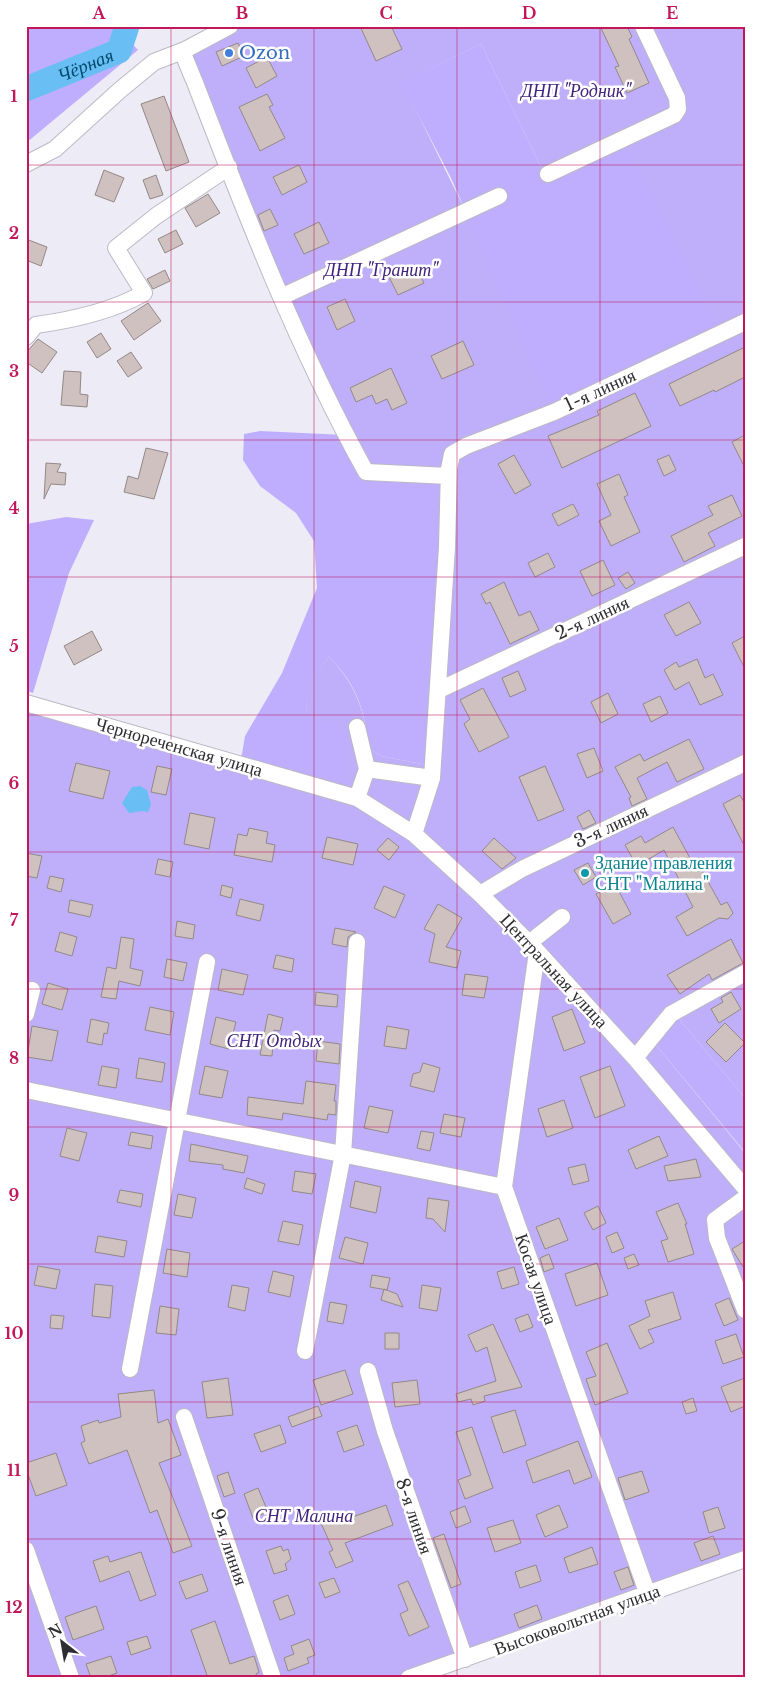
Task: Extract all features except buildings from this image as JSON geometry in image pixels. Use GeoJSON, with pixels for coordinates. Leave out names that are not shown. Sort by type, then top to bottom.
{"type":"FeatureCollection","features":[{"type":"Feature","properties":{"kind":"street"},"geometry":{"type":"LineString","coordinates":[[26,164],[55,149],[154,62],[182,51],[230,26]]}},
{"type":"Feature","properties":{"kind":"street"},"geometry":{"type":"LineString","coordinates":[[548,174],[674,115],[678,109],[677,98],[643,26]]}},
{"type":"Feature","properties":{"kind":"street"},"geometry":{"type":"LineString","coordinates":[[182,51],[281,297],[333,409],[366,472],[449,476],[439,690],[432,778],[414,834]]}},
{"type":"Feature","properties":{"kind":"street"},"geometry":{"type":"LineString","coordinates":[[26,337],[36,325],[70,320],[129,302],[144,293],[116,248],[156,216],[229,168]]}},
{"type":"Feature","properties":{"kind":"street"},"geometry":{"type":"LineString","coordinates":[[281,297],[499,196]]}},
{"type":"Feature","properties":{"kind":"street","name":"1-я линия"},"geometry":{"type":"LineString","coordinates":[[449,476],[452,454],[466,446],[554,412],[745,322]]}},
{"type":"Feature","properties":{"kind":"street","name":"2-я линия"},"geometry":{"type":"LineString","coordinates":[[439,690],[745,546]]}},
{"type":"Feature","properties":{"kind":"street","name":"Чернореченская улица"},"geometry":{"type":"LineString","coordinates":[[26,702],[332,791]]}},
{"type":"Feature","properties":{"kind":"street"},"geometry":{"type":"LineString","coordinates":[[357,727],[367,769],[357,798]]}},
{"type":"Feature","properties":{"kind":"street","name":"3-я линия"},"geometry":{"type":"LineString","coordinates":[[480,894],[522,869],[745,763]]}},
{"type":"Feature","properties":{"kind":"street"},"geometry":{"type":"LineString","coordinates":[[367,769],[432,778]]}},
{"type":"Feature","properties":{"kind":"street","name":"Центральная улица"},"geometry":{"type":"LineString","coordinates":[[332,791],[357,798],[414,834],[480,894],[635,1058],[745,1188]]}},
{"type":"Feature","properties":{"kind":"street"},"geometry":{"type":"LineString","coordinates":[[533,948],[562,917]]}},
{"type":"Feature","properties":{"kind":"street"},"geometry":{"type":"LineString","coordinates":[[305,1351],[343,1154],[357,942]]}},
{"type":"Feature","properties":{"kind":"street","name":"Косая улица"},"geometry":{"type":"LineString","coordinates":[[533,948],[504,1187],[648,1595]]}},
{"type":"Feature","properties":{"kind":"street"},"geometry":{"type":"LineString","coordinates":[[130,1369],[207,962]]}},
{"type":"Feature","properties":{"kind":"street"},"geometry":{"type":"LineString","coordinates":[[635,1058],[671,1014],[745,973]]}},
{"type":"Feature","properties":{"kind":"street"},"geometry":{"type":"LineString","coordinates":[[26,1014],[32,990]]}},
{"type":"Feature","properties":{"kind":"street"},"geometry":{"type":"LineString","coordinates":[[26,1090],[504,1187]]}},
{"type":"Feature","properties":{"kind":"street"},"geometry":{"type":"LineString","coordinates":[[745,1198],[715,1220],[717,1238],[745,1310]]}},
{"type":"Feature","properties":{"kind":"street","name":"8-я линия"},"geometry":{"type":"LineString","coordinates":[[368,1371],[385,1432],[465,1659]]}},
{"type":"Feature","properties":{"kind":"street","name":"9-я линия"},"geometry":{"type":"LineString","coordinates":[[184,1417],[274,1678]]}},
{"type":"Feature","properties":{"kind":"street"},"geometry":{"type":"LineString","coordinates":[[26,1550],[71,1678]]}},
{"type":"Feature","properties":{"kind":"street","name":"Высоковольтная улица"},"geometry":{"type":"LineString","coordinates":[[409,1678],[648,1595],[745,1559]]}},
{"type":"Feature","properties":{"kind":"green space"},"geometry":{"type":"Polygon","coordinates":[[[230,26],[745,26],[745,1098],[679,1019],[656,1045],[745,1153],[745,1559],[409,1678],[26,1678],[26,702],[332,791],[306,715],[307,684],[329,657],[347,678],[358,699],[370,749],[381,756],[427,765],[366,472],[182,50],[230,26]],[[481,44],[402,82],[474,228],[545,175],[481,44]]]}},
{"type":"Feature","properties":{"kind":"shaded area"},"geometry":{"type":"Polygon","coordinates":[[[26,26],[116,26],[138,50],[26,143],[26,26]]]}},
{"type":"Feature","properties":{"kind":"shaded area"},"geometry":{"type":"Polygon","coordinates":[[[481,44],[545,175],[622,141],[720,332],[554,410],[450,176],[401,82],[481,44]]]}},
{"type":"Feature","properties":{"kind":"shaded area"},"geometry":{"type":"Polygon","coordinates":[[[260,431],[345,435],[366,472],[448,477],[427,765],[381,756],[370,749],[358,699],[347,678],[329,657],[308,684],[306,714],[346,733],[340,782],[332,791],[237,763],[242,754],[245,736],[282,673],[317,588],[314,541],[296,513],[260,486],[243,460],[244,434],[260,431]]]}},
{"type":"Feature","properties":{"kind":"shaded area"},"geometry":{"type":"Polygon","coordinates":[[[66,517],[94,520],[69,573],[33,693],[26,691],[26,524],[66,517]]]}},
{"type":"Feature","properties":{"kind":"shaded area"},"geometry":{"type":"Polygon","coordinates":[[[679,1019],[745,1098],[745,1152],[656,1045],[673,1022],[679,1019]]]}},
{"type":"Feature","properties":{"kind":"water"},"geometry":{"type":"Polygon","coordinates":[[[140,786],[147,790],[151,805],[148,812],[129,813],[122,803],[132,787],[140,786]]]}},
{"type":"Feature","properties":{"kind":"waterway","name":"Чёрная"},"geometry":{"type":"LineString","coordinates":[[26,89],[119,51],[127,26]]}},
{"type":"Feature","properties":{"kind":"place","name":"Ozon"},"geometry":{"type":"Point","coordinates":[229,53]}},
{"type":"Feature","properties":{"kind":"place","name":"Здание правления СНТ \"Малина\""},"geometry":{"type":"Point","coordinates":[585,873]}},
{"type":"Feature","properties":{"kind":"park label","name":"ДНП \"Родник\""},"geometry":{"type":"Point","coordinates":[576,91]}},
{"type":"Feature","properties":{"kind":"park label","name":"ДНП \"Гранит\""},"geometry":{"type":"Point","coordinates":[381,270]}},
{"type":"Feature","properties":{"kind":"park label","name":"СНТ Отдых"},"geometry":{"type":"Point","coordinates":[274,1041]}},
{"type":"Feature","properties":{"kind":"park label","name":"СНТ Малина"},"geometry":{"type":"Point","coordinates":[304,1516]}}]}
